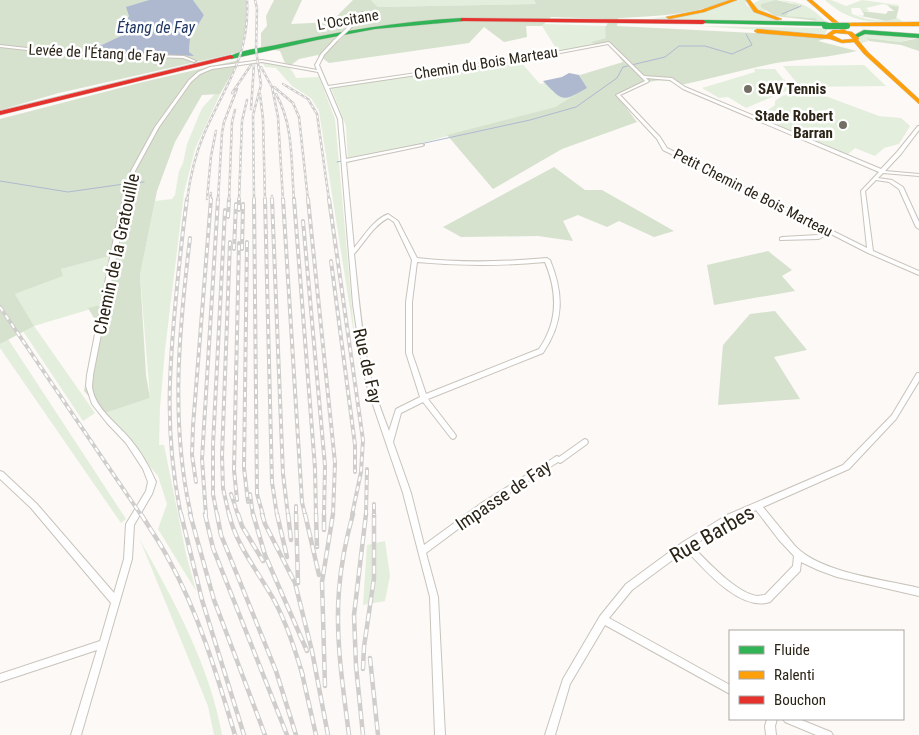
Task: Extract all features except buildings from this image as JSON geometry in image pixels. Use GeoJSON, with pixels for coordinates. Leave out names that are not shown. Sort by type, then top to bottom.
{"type":"FeatureCollection","features":[{"type":"Feature","properties":{"kind":"main road"},"geometry":{"type":"LineString","coordinates":[[594,21],[670,16],[708,9],[735,0]]}},
{"type":"Feature","properties":{"kind":"main road"},"geometry":{"type":"LineString","coordinates":[[748,0],[749,4],[756,11],[795,22],[864,32],[919,36]]}},
{"type":"Feature","properties":{"kind":"main road"},"geometry":{"type":"LineString","coordinates":[[809,0],[838,29],[919,102]]}},
{"type":"Feature","properties":{"kind":"main road","name":"L'Occitane"},"geometry":{"type":"LineString","coordinates":[[0,115],[138,78],[356,30],[421,22],[474,19],[594,21],[838,29],[868,24],[919,24]]}},
{"type":"Feature","properties":{"kind":"main road","name":"L'Occitane"},"geometry":{"type":"LineString","coordinates":[[0,115],[123,84],[357,33],[406,26],[464,22],[919,29]]}},
{"type":"Feature","properties":{"kind":"street"},"geometry":{"type":"LineString","coordinates":[[319,71],[318,60],[363,13]]}},
{"type":"Feature","properties":{"kind":"street","name":"Chemin du Bois Marteau"},"geometry":{"type":"LineString","coordinates":[[327,87],[539,56],[607,42],[612,44],[645,77]]}},
{"type":"Feature","properties":{"kind":"street","name":"Levée de l'Étang de Fay"},"geometry":{"type":"LineString","coordinates":[[0,46],[62,53],[184,58],[194,61]]}},
{"type":"Feature","properties":{"kind":"street","name":"Chemin de la Gratouille"},"geometry":{"type":"LineString","coordinates":[[130,552],[130,524],[151,488],[151,477],[128,441],[108,421],[94,402],[89,380],[119,227],[133,171],[157,127],[190,80],[202,72],[224,66],[264,61],[319,71]]}},
{"type":"Feature","properties":{"kind":"street","name":"Rue de Fay"},"geometry":{"type":"LineString","coordinates":[[319,71],[340,119],[356,304],[365,366],[406,494],[434,597],[440,735]]}},
{"type":"Feature","properties":{"kind":"street"},"geometry":{"type":"LineString","coordinates":[[645,77],[671,79],[684,88],[881,171],[919,175]]}},
{"type":"Feature","properties":{"kind":"street","name":"Petit Chemin de Bois Marteau"},"geometry":{"type":"LineString","coordinates":[[645,77],[647,81],[618,95],[659,138],[665,149],[870,252]]}},
{"type":"Feature","properties":{"kind":"street"},"geometry":{"type":"LineString","coordinates":[[919,127],[899,153],[863,191],[870,252],[919,273]]}},
{"type":"Feature","properties":{"kind":"street"},"geometry":{"type":"LineString","coordinates":[[344,162],[422,145]]}},
{"type":"Feature","properties":{"kind":"street"},"geometry":{"type":"LineString","coordinates":[[875,178],[890,181],[901,188],[919,226]]}},
{"type":"Feature","properties":{"kind":"street"},"geometry":{"type":"LineString","coordinates":[[351,254],[382,217],[388,216],[396,221],[415,260],[409,302],[409,353],[424,398],[452,436]]}},
{"type":"Feature","properties":{"kind":"street"},"geometry":{"type":"LineString","coordinates":[[782,239],[819,237],[829,231]]}},
{"type":"Feature","properties":{"kind":"street"},"geometry":{"type":"LineString","coordinates":[[389,442],[398,411],[406,406],[541,351],[549,341],[555,326],[558,305],[552,272],[547,260],[514,264],[458,265],[415,260]]}},
{"type":"Feature","properties":{"kind":"street","name":"Rue Barbes"},"geometry":{"type":"LineString","coordinates":[[550,735],[566,682],[603,619],[629,587],[686,545],[730,518],[846,467],[894,418],[919,375]]}},
{"type":"Feature","properties":{"kind":"street","name":"Impasse de Fay"},"geometry":{"type":"LineString","coordinates":[[422,551],[486,504],[557,459],[560,460],[585,442]]}},
{"type":"Feature","properties":{"kind":"street"},"geometry":{"type":"LineString","coordinates":[[0,474],[34,506],[115,601]]}},
{"type":"Feature","properties":{"kind":"street"},"geometry":{"type":"LineString","coordinates":[[758,506],[798,555],[809,562],[828,570],[919,592]]}},
{"type":"Feature","properties":{"kind":"street"},"geometry":{"type":"LineString","coordinates":[[686,545],[740,594],[756,600],[767,599],[797,568],[798,555]]}},
{"type":"Feature","properties":{"kind":"street"},"geometry":{"type":"LineString","coordinates":[[76,735],[130,552]]}},
{"type":"Feature","properties":{"kind":"street"},"geometry":{"type":"LineString","coordinates":[[603,619],[729,689]]}},
{"type":"Feature","properties":{"kind":"street"},"geometry":{"type":"LineString","coordinates":[[0,678],[103,644]]}},
{"type":"Feature","properties":{"kind":"street"},"geometry":{"type":"LineString","coordinates":[[771,735],[772,720]]}},
{"type":"Feature","properties":{"kind":"street"},"geometry":{"type":"LineString","coordinates":[[790,720],[828,735]]}},
{"type":"Feature","properties":{"kind":"green space"},"geometry":{"type":"Polygon","coordinates":[[[0,0],[149,0],[132,13],[127,23],[125,34],[93,49],[193,56],[189,52],[190,39],[204,15],[193,0],[246,0],[246,26],[240,52],[59,93],[0,110],[0,0]]]}},
{"type":"Feature","properties":{"kind":"green space"},"geometry":{"type":"Polygon","coordinates":[[[274,0],[302,0],[291,24],[331,22],[353,0],[371,0],[378,7],[536,4],[534,0],[729,0],[689,12],[618,18],[617,26],[813,36],[825,39],[818,41],[857,51],[776,63],[681,85],[664,81],[648,82],[616,94],[637,122],[562,149],[493,189],[447,135],[555,107],[586,88],[580,75],[623,62],[609,44],[599,46],[590,42],[606,38],[605,28],[610,19],[551,17],[542,26],[526,26],[527,37],[504,42],[484,27],[469,43],[329,63],[318,55],[299,59],[291,65],[285,63],[280,51],[261,48],[261,33],[267,26],[266,16],[274,0]]]}},
{"type":"Feature","properties":{"kind":"green space"},"geometry":{"type":"Polygon","coordinates":[[[371,0],[534,0],[536,4],[378,7],[371,0]]]}},
{"type":"Feature","properties":{"kind":"green space"},"geometry":{"type":"Polygon","coordinates":[[[738,0],[746,0],[746,4],[759,14],[786,22],[650,19],[706,11],[738,0]]]}},
{"type":"Feature","properties":{"kind":"green space"},"geometry":{"type":"Polygon","coordinates":[[[760,0],[776,0],[765,11],[775,16],[758,10],[752,4],[760,0]]]}},
{"type":"Feature","properties":{"kind":"green space"},"geometry":{"type":"Polygon","coordinates":[[[776,0],[798,5],[799,8],[789,11],[786,16],[815,18],[818,21],[775,16],[761,7],[761,4],[776,0]]]}},
{"type":"Feature","properties":{"kind":"green space"},"geometry":{"type":"Polygon","coordinates":[[[777,0],[804,5],[826,22],[818,21],[815,18],[785,16],[793,3],[777,0]]]}},
{"type":"Feature","properties":{"kind":"green space"},"geometry":{"type":"Polygon","coordinates":[[[825,0],[831,0],[846,6],[862,0],[898,5],[899,7],[883,4],[866,8],[869,11],[851,8],[852,14],[873,20],[885,21],[896,19],[896,17],[903,22],[861,20],[843,13],[825,0]]]}},
{"type":"Feature","properties":{"kind":"green space"},"geometry":{"type":"Polygon","coordinates":[[[887,5],[899,7],[896,19],[886,21],[856,15],[863,16],[862,11],[886,14],[888,11],[894,11],[887,5]]]}},
{"type":"Feature","properties":{"kind":"green space"},"geometry":{"type":"Polygon","coordinates":[[[544,24],[606,26],[606,38],[590,42],[599,46],[559,53],[542,26],[544,24]]]}},
{"type":"Feature","properties":{"kind":"green space"},"geometry":{"type":"Polygon","coordinates":[[[699,26],[827,28],[827,30],[825,34],[699,26]]]}},
{"type":"Feature","properties":{"kind":"green space"},"geometry":{"type":"Polygon","coordinates":[[[862,34],[919,37],[900,42],[868,38],[868,41],[859,44],[859,36],[862,34]]]}},
{"type":"Feature","properties":{"kind":"green space"},"geometry":{"type":"Polygon","coordinates":[[[867,38],[900,42],[919,38],[919,51],[901,45],[869,41],[867,38]]]}},
{"type":"Feature","properties":{"kind":"green space"},"geometry":{"type":"Polygon","coordinates":[[[239,60],[220,94],[202,95],[175,142],[157,191],[140,275],[146,375],[150,398],[105,413],[84,391],[97,323],[88,308],[101,305],[109,256],[61,269],[63,276],[15,294],[34,326],[0,344],[0,119],[143,82],[239,60]]]}},
{"type":"Feature","properties":{"kind":"green space"},"geometry":{"type":"Polygon","coordinates":[[[519,60],[540,84],[580,75],[587,88],[555,107],[348,163],[346,126],[331,88],[519,60]]]}},
{"type":"Feature","properties":{"kind":"green space"},"geometry":{"type":"Polygon","coordinates":[[[262,62],[283,64],[290,69],[296,78],[319,77],[335,119],[355,341],[319,111],[311,98],[292,86],[276,68],[265,67],[262,62]]]}},
{"type":"Feature","properties":{"kind":"green space"},"geometry":{"type":"Polygon","coordinates":[[[864,65],[886,86],[800,87],[783,66],[864,65]]]}},
{"type":"Feature","properties":{"kind":"green space","name":"SAV Tennis"},"geometry":{"type":"Polygon","coordinates":[[[754,69],[775,69],[783,79],[791,83],[793,88],[746,108],[728,97],[719,98],[702,88],[755,72],[754,69]]]}},
{"type":"Feature","properties":{"kind":"green space","name":"Stade Robert Barran"},"geometry":{"type":"Polygon","coordinates":[[[794,93],[828,97],[879,116],[901,118],[910,126],[899,144],[884,148],[875,156],[855,148],[846,156],[803,135],[797,135],[776,126],[778,124],[767,118],[765,112],[775,105],[775,101],[782,96],[794,93]]]}},
{"type":"Feature","properties":{"kind":"green space"},"geometry":{"type":"Polygon","coordinates":[[[215,94],[220,94],[195,149],[184,193],[160,407],[159,445],[164,445],[186,554],[196,591],[158,529],[167,504],[158,476],[105,413],[150,398],[140,275],[155,201],[172,199],[175,195],[179,171],[183,163],[187,144],[202,108],[215,94]]]}},
{"type":"Feature","properties":{"kind":"green space"},"geometry":{"type":"Polygon","coordinates":[[[554,167],[585,190],[602,190],[674,231],[654,237],[619,221],[607,227],[578,215],[563,221],[573,241],[538,236],[461,237],[443,227],[554,167]]]}},
{"type":"Feature","properties":{"kind":"green space"},"geometry":{"type":"Polygon","coordinates":[[[768,251],[792,270],[782,276],[795,291],[714,305],[707,265],[768,251]]]}},
{"type":"Feature","properties":{"kind":"green space"},"geometry":{"type":"Polygon","coordinates":[[[109,255],[101,306],[34,326],[95,413],[83,421],[23,331],[33,325],[15,294],[62,276],[61,269],[109,255]]]}},
{"type":"Feature","properties":{"kind":"green space"},"geometry":{"type":"Polygon","coordinates":[[[775,311],[807,350],[774,357],[800,399],[718,405],[723,345],[750,314],[775,311]]]}},
{"type":"Feature","properties":{"kind":"green space"},"geometry":{"type":"Polygon","coordinates":[[[8,339],[126,519],[121,523],[0,348],[0,344],[8,339]]]}},
{"type":"Feature","properties":{"kind":"green space"},"geometry":{"type":"Polygon","coordinates":[[[140,540],[178,610],[200,659],[209,684],[222,735],[214,735],[208,706],[140,540]]]}},
{"type":"Feature","properties":{"kind":"green space"},"geometry":{"type":"Polygon","coordinates":[[[385,541],[390,576],[385,601],[363,605],[367,545],[385,541]]]}},
{"type":"Feature","properties":{"kind":"water","name":"Étang de Fay"},"geometry":{"type":"Polygon","coordinates":[[[149,0],[193,0],[204,15],[190,39],[189,52],[194,56],[92,52],[93,49],[125,34],[129,16],[126,7],[149,0]]]}},
{"type":"Feature","properties":{"kind":"water"},"geometry":{"type":"Polygon","coordinates":[[[569,73],[579,75],[587,88],[572,96],[563,98],[543,81],[562,77],[569,73]]]}},
{"type":"Feature","properties":{"kind":"waterway"},"geometry":{"type":"LineString","coordinates":[[782,14],[801,6]]}},
{"type":"Feature","properties":{"kind":"waterway"},"geometry":{"type":"LineString","coordinates":[[388,151],[530,120],[576,107],[617,78],[623,67],[665,57],[679,46],[705,46],[732,54],[752,45],[746,34]]}},
{"type":"Feature","properties":{"kind":"waterway"},"geometry":{"type":"LineString","coordinates":[[337,162],[342,161]]}},
{"type":"Feature","properties":{"kind":"waterway"},"geometry":{"type":"LineString","coordinates":[[0,181],[68,192],[124,184]]}},
{"type":"Feature","properties":{"kind":"waterway"},"geometry":{"type":"LineString","coordinates":[[131,183],[144,182]]}},
{"type":"Feature","properties":{"kind":"railway"},"geometry":{"type":"LineString","coordinates":[[187,200],[193,167],[201,142],[240,55],[247,20],[247,0]]}},
{"type":"Feature","properties":{"kind":"railway"},"geometry":{"type":"LineString","coordinates":[[254,200],[253,115],[261,85],[256,49],[257,8],[255,0]]}},
{"type":"Feature","properties":{"kind":"railway"},"geometry":{"type":"LineString","coordinates":[[251,109],[254,64]]}},
{"type":"Feature","properties":{"kind":"railway"},"geometry":{"type":"LineString","coordinates":[[232,93],[251,65]]}},
{"type":"Feature","properties":{"kind":"railway"},"geometry":{"type":"LineString","coordinates":[[261,67],[272,87],[278,117],[283,200]]}},
{"type":"Feature","properties":{"kind":"railway"},"geometry":{"type":"LineString","coordinates":[[283,84],[308,99],[317,114],[329,200]]}},
{"type":"Feature","properties":{"kind":"railway"},"geometry":{"type":"LineString","coordinates":[[274,87],[293,103],[299,117],[308,200]]}},
{"type":"Feature","properties":{"kind":"railway"},"geometry":{"type":"LineString","coordinates":[[218,200],[222,133],[224,122],[237,89]]}},
{"type":"Feature","properties":{"kind":"railway"},"geometry":{"type":"LineString","coordinates":[[260,94],[263,119],[265,200]]}},
{"type":"Feature","properties":{"kind":"railway"},"geometry":{"type":"LineString","coordinates":[[276,94],[282,106],[289,132],[294,200]]}},
{"type":"Feature","properties":{"kind":"railway"},"geometry":{"type":"LineString","coordinates":[[239,200],[242,121],[247,100]]}},
{"type":"Feature","properties":{"kind":"railway"},"geometry":{"type":"LineString","coordinates":[[229,200],[232,122],[235,110]]}},
{"type":"Feature","properties":{"kind":"railway"},"geometry":{"type":"LineString","coordinates":[[207,199],[211,156],[216,131]]}},
{"type":"Feature","properties":{"kind":"railway"},"geometry":{"type":"LineString","coordinates":[[210,200],[211,193]]}},
{"type":"Feature","properties":{"kind":"railway"},"geometry":{"type":"LineString","coordinates":[[181,515],[172,456],[170,374],[180,254],[187,199]]}},
{"type":"Feature","properties":{"kind":"railway"},"geometry":{"type":"LineString","coordinates":[[196,482],[192,455],[193,426],[211,199]]}},
{"type":"Feature","properties":{"kind":"railway"},"geometry":{"type":"LineString","coordinates":[[206,515],[202,459],[218,199]]}},
{"type":"Feature","properties":{"kind":"railway"},"geometry":{"type":"LineString","coordinates":[[228,217],[229,199]]}},
{"type":"Feature","properties":{"kind":"railway"},"geometry":{"type":"LineString","coordinates":[[254,199],[257,494],[263,515]]}},
{"type":"Feature","properties":{"kind":"railway"},"geometry":{"type":"LineString","coordinates":[[265,199],[272,482],[277,515]]}},
{"type":"Feature","properties":{"kind":"railway"},"geometry":{"type":"LineString","coordinates":[[272,199],[283,474],[288,515]]}},
{"type":"Feature","properties":{"kind":"railway"},"geometry":{"type":"LineString","coordinates":[[283,199],[302,502],[305,515]]}},
{"type":"Feature","properties":{"kind":"railway"},"geometry":{"type":"LineString","coordinates":[[294,199],[315,468],[316,515]]}},
{"type":"Feature","properties":{"kind":"railway"},"geometry":{"type":"LineString","coordinates":[[308,199],[335,463],[333,515]]}},
{"type":"Feature","properties":{"kind":"railway"},"geometry":{"type":"LineString","coordinates":[[329,199],[363,440],[361,472],[352,515]]}},
{"type":"Feature","properties":{"kind":"railway"},"geometry":{"type":"LineString","coordinates":[[239,200],[239,210]]}},
{"type":"Feature","properties":{"kind":"railway"},"geometry":{"type":"LineString","coordinates":[[234,249],[236,204]]}},
{"type":"Feature","properties":{"kind":"railway"},"geometry":{"type":"LineString","coordinates":[[242,249],[243,204]]}},
{"type":"Feature","properties":{"kind":"railway"},"geometry":{"type":"LineString","coordinates":[[217,515],[213,494],[213,445],[225,210]]}},
{"type":"Feature","properties":{"kind":"railway"},"geometry":{"type":"LineString","coordinates":[[303,221],[325,466],[324,515]]}},
{"type":"Feature","properties":{"kind":"railway"},"geometry":{"type":"LineString","coordinates":[[190,238],[178,377],[180,446],[191,515]]}},
{"type":"Feature","properties":{"kind":"railway"},"geometry":{"type":"LineString","coordinates":[[229,515],[223,488],[222,456],[230,242]]}},
{"type":"Feature","properties":{"kind":"railway"},"geometry":{"type":"LineString","coordinates":[[247,242],[244,468],[248,502]]}},
{"type":"Feature","properties":{"kind":"railway"},"geometry":{"type":"LineString","coordinates":[[237,500],[234,470],[239,243]]}},
{"type":"Feature","properties":{"kind":"railway"},"geometry":{"type":"LineString","coordinates":[[331,261],[355,445],[355,472]]}},
{"type":"Feature","properties":{"kind":"railway"},"geometry":{"type":"LineString","coordinates":[[0,307],[141,515]]}},
{"type":"Feature","properties":{"kind":"railway"},"geometry":{"type":"LineString","coordinates":[[366,515],[367,469]]}},
{"type":"Feature","properties":{"kind":"railway"},"geometry":{"type":"LineString","coordinates":[[231,494],[238,515]]}},
{"type":"Feature","properties":{"kind":"railway"},"geometry":{"type":"LineString","coordinates":[[250,494],[253,515]]}},
{"type":"Feature","properties":{"kind":"railway"},"geometry":{"type":"LineString","coordinates":[[363,669],[364,647],[374,578],[374,504]]}},
{"type":"Feature","properties":{"kind":"railway"},"geometry":{"type":"LineString","coordinates":[[296,506],[296,514]]}},
{"type":"Feature","properties":{"kind":"railway"},"geometry":{"type":"LineString","coordinates":[[141,514],[166,554],[198,623],[235,735]]}},
{"type":"Feature","properties":{"kind":"railway"},"geometry":{"type":"LineString","coordinates":[[181,514],[202,600],[244,735]]}},
{"type":"Feature","properties":{"kind":"railway"},"geometry":{"type":"LineString","coordinates":[[190,514],[214,600],[265,735]]}},
{"type":"Feature","properties":{"kind":"railway"},"geometry":{"type":"LineString","coordinates":[[205,514],[213,548],[287,735]]}},
{"type":"Feature","properties":{"kind":"railway"},"geometry":{"type":"LineString","coordinates":[[217,514],[221,535],[276,671],[296,735]]}},
{"type":"Feature","properties":{"kind":"railway"},"geometry":{"type":"LineString","coordinates":[[229,514],[242,548],[283,618],[301,671]]}},
{"type":"Feature","properties":{"kind":"railway"},"geometry":{"type":"LineString","coordinates":[[238,514],[242,526],[263,561]]}},
{"type":"Feature","properties":{"kind":"railway"},"geometry":{"type":"LineString","coordinates":[[253,514],[265,555],[307,651]]}},
{"type":"Feature","properties":{"kind":"railway"},"geometry":{"type":"LineString","coordinates":[[262,514],[265,524],[295,583],[312,651],[328,735]]}},
{"type":"Feature","properties":{"kind":"railway"},"geometry":{"type":"LineString","coordinates":[[277,514],[287,557]]}},
{"type":"Feature","properties":{"kind":"railway"},"geometry":{"type":"LineString","coordinates":[[288,514],[291,540]]}},
{"type":"Feature","properties":{"kind":"railway"},"geometry":{"type":"LineString","coordinates":[[296,514],[298,583]]}},
{"type":"Feature","properties":{"kind":"railway"},"geometry":{"type":"LineString","coordinates":[[305,514],[319,575]]}},
{"type":"Feature","properties":{"kind":"railway"},"geometry":{"type":"LineString","coordinates":[[316,514],[317,547]]}},
{"type":"Feature","properties":{"kind":"railway"},"geometry":{"type":"LineString","coordinates":[[325,686],[322,582],[333,514]]}},
{"type":"Feature","properties":{"kind":"railway"},"geometry":{"type":"LineString","coordinates":[[349,735],[340,662],[338,608],[342,561],[353,514]]}},
{"type":"Feature","properties":{"kind":"railway"},"geometry":{"type":"LineString","coordinates":[[363,735],[356,666],[354,615],[366,514]]}},
{"type":"Feature","properties":{"kind":"railway"},"geometry":{"type":"LineString","coordinates":[[324,515],[324,530]]}},
{"type":"Feature","properties":{"kind":"railway"},"geometry":{"type":"LineString","coordinates":[[370,658],[378,735]]}},
{"type":"Feature","properties":{"kind":"railway"},"geometry":{"type":"LineString","coordinates":[[301,671],[303,676]]}},
{"type":"Feature","properties":{"kind":"railway"},"geometry":{"type":"LineString","coordinates":[[301,671],[316,735]]}},
{"type":"Feature","properties":{"kind":"traffic: fast"},"geometry":{"type":"LineString","coordinates":[[231,57],[346,32],[404,24],[462,20]]}},
{"type":"Feature","properties":{"kind":"traffic: fast"},"geometry":{"type":"LineString","coordinates":[[703,22],[827,24]]}},
{"type":"Feature","properties":{"kind":"traffic: fast"},"geometry":{"type":"LineString","coordinates":[[825,26],[847,26]]}},
{"type":"Feature","properties":{"kind":"traffic: fast"},"geometry":{"type":"LineString","coordinates":[[856,36],[864,32],[919,36]]}},
{"type":"Feature","properties":{"kind":"traffic: slow"},"geometry":{"type":"LineString","coordinates":[[669,17],[702,11],[735,0]]}},
{"type":"Feature","properties":{"kind":"traffic: slow"},"geometry":{"type":"LineString","coordinates":[[748,0],[756,11],[779,19]]}},
{"type":"Feature","properties":{"kind":"traffic: slow"},"geometry":{"type":"LineString","coordinates":[[809,0],[844,30]]}},
{"type":"Feature","properties":{"kind":"traffic: slow"},"geometry":{"type":"LineString","coordinates":[[841,24],[919,24]]}},
{"type":"Feature","properties":{"kind":"traffic: slow"},"geometry":{"type":"LineString","coordinates":[[757,31],[830,37]]}},
{"type":"Feature","properties":{"kind":"traffic: slow"},"geometry":{"type":"LineString","coordinates":[[835,31],[850,33],[857,39],[846,42],[839,41],[829,35],[835,31]]}},
{"type":"Feature","properties":{"kind":"traffic: slow"},"geometry":{"type":"LineString","coordinates":[[856,41],[866,53],[919,102]]}},
{"type":"Feature","properties":{"kind":"traffic: jam"},"geometry":{"type":"LineString","coordinates":[[462,20],[703,22]]}},
{"type":"Feature","properties":{"kind":"traffic: jam"},"geometry":{"type":"LineString","coordinates":[[0,113],[231,57]]}},
{"type":"Feature","properties":{"kind":"place","name":"SAV Tennis"},"geometry":{"type":"Point","coordinates":[748,89]}},
{"type":"Feature","properties":{"kind":"place","name":"Stade Robert Barran"},"geometry":{"type":"Point","coordinates":[843,125]}}]}
